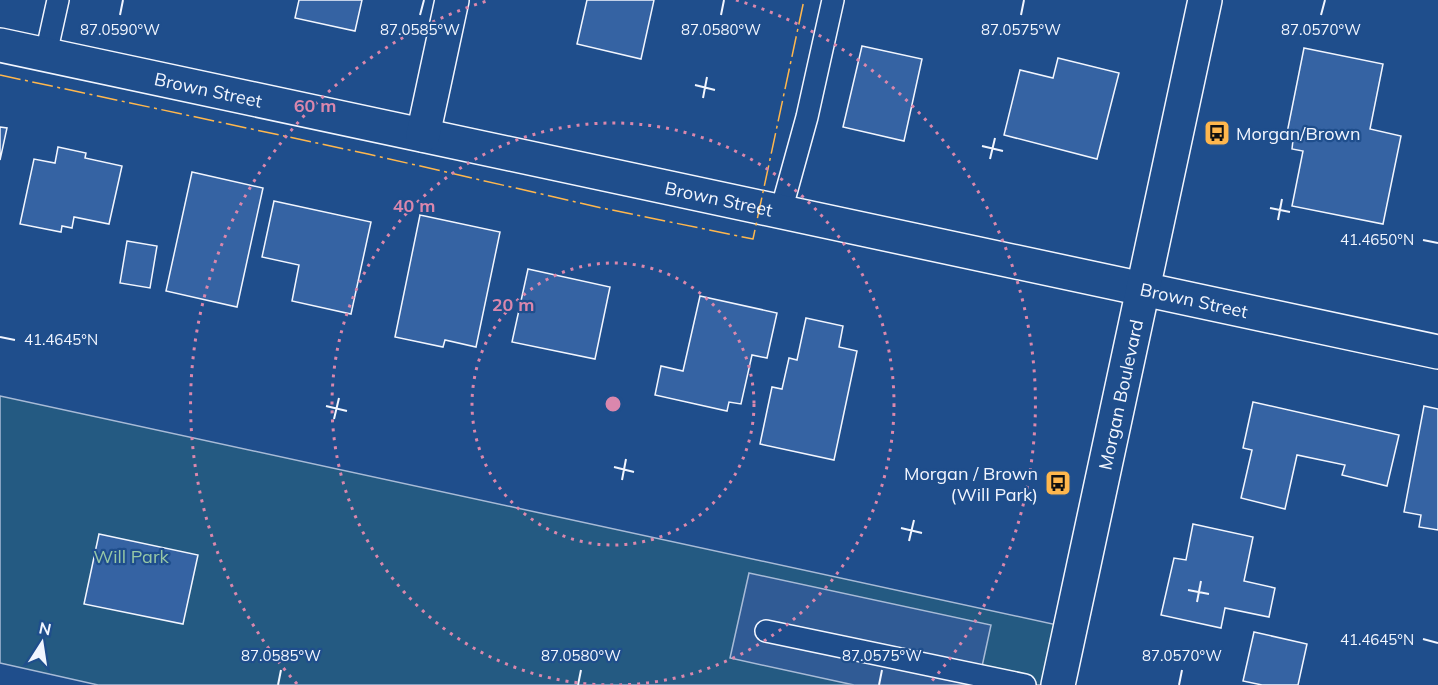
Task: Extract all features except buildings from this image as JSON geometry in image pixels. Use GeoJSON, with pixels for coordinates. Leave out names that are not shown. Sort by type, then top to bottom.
{"type":"FeatureCollection","features":[{"type":"Feature","properties":{"kind":"street"},"geometry":{"type":"LineString","coordinates":[[423,135],[452,0]]}},
{"type":"Feature","properties":{"kind":"street","name":"Morgan Boulevard"},"geometry":{"type":"LineString","coordinates":[[1058,685],[1205,0]]}},
{"type":"Feature","properties":{"kind":"street","name":"Brown Street"},"geometry":{"type":"LineString","coordinates":[[0,45],[1438,352]]}},
{"type":"Feature","properties":{"kind":"lane"},"geometry":{"type":"LineString","coordinates":[[46,54],[58,0]]}},
{"type":"Feature","properties":{"kind":"lane"},"geometry":{"type":"LineString","coordinates":[[781,212],[807,117],[833,0]]}},
{"type":"Feature","properties":{"kind":"lane"},"geometry":{"type":"LineString","coordinates":[[766,631],[1025,685]]}},
{"type":"Feature","properties":{"kind":"green space","name":"Will Park"},"geometry":{"type":"Polygon","coordinates":[[[0,396],[1071,628],[1058,685],[98,685],[0,663],[0,396]]]}},
{"type":"Feature","properties":{"kind":"shaded area"},"geometry":{"type":"Polygon","coordinates":[[[749,573],[991,625],[978,685],[854,685],[730,658],[749,573]]]}},
{"type":"Feature","properties":{"kind":"power"},"geometry":{"type":"LineString","coordinates":[[0,75],[368,154],[602,208],[753,239],[804,0]]}},
{"type":"Feature","properties":{"kind":"place","name":"Morgan/Brown"},"geometry":{"type":"Point","coordinates":[1217,133]}},
{"type":"Feature","properties":{"kind":"place","name":"Morgan / Brown (Will Park)"},"geometry":{"type":"Point","coordinates":[1058,483]}}]}
